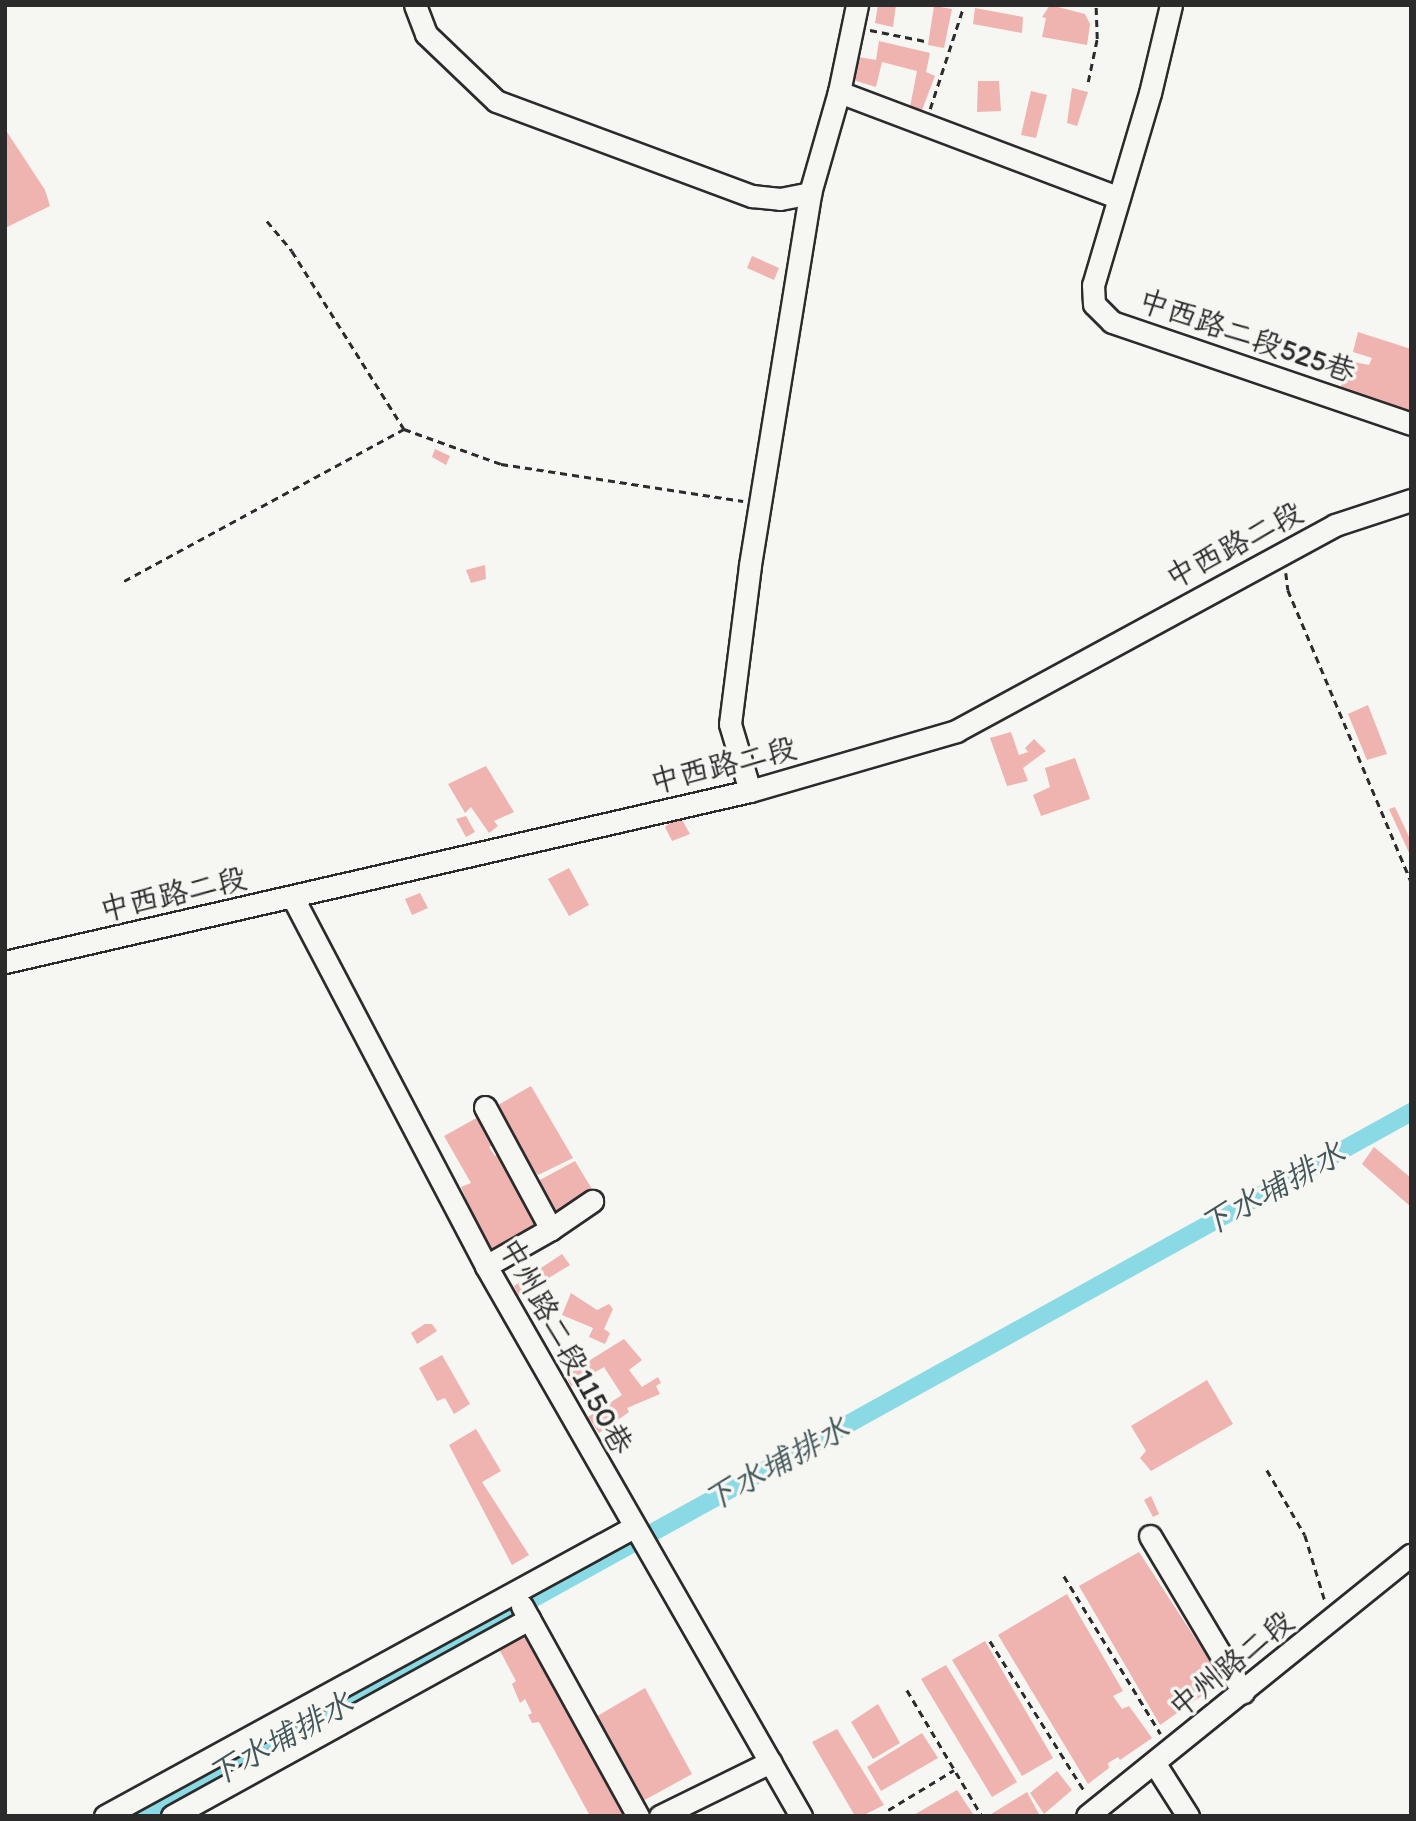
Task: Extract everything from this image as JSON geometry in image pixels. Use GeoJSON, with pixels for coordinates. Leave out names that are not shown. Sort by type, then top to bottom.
{"type":"FeatureCollection","features":[{"type":"Feature","properties":{"kind":"street"},"geometry":{"type":"LineString","coordinates":[[415,5],[426,34],[496,101],[752,196],[780,199],[810,193]]}},
{"type":"Feature","properties":{"kind":"street","name":"中西路二段525巷"},"geometry":{"type":"LineString","coordinates":[[1171,5],[1093,285],[1094,304],[1112,322],[1411,424]]}},
{"type":"Feature","properties":{"kind":"street"},"geometry":{"type":"LineString","coordinates":[[750,791],[730,724],[760,504],[810,193],[839,92],[855,16]]}},
{"type":"Feature","properties":{"kind":"street"},"geometry":{"type":"LineString","coordinates":[[839,92],[926,122],[1119,198]]}},
{"type":"Feature","properties":{"kind":"street","name":"中西路二段"},"geometry":{"type":"LineString","coordinates":[[5,962],[750,791],[956,731],[1335,525],[1411,500]]}},
{"type":"Feature","properties":{"kind":"street","name":"中州路二段1150巷"},"geometry":{"type":"LineString","coordinates":[[293,898],[486,1266],[801,1816]]}},
{"type":"Feature","properties":{"kind":"street"},"geometry":{"type":"LineString","coordinates":[[485,1107],[551,1229]]}},
{"type":"Feature","properties":{"kind":"street"},"geometry":{"type":"LineString","coordinates":[[486,1266],[551,1229],[592,1201]]}},
{"type":"Feature","properties":{"kind":"street"},"geometry":{"type":"LineString","coordinates":[[106,1816],[634,1527]]}},
{"type":"Feature","properties":{"kind":"street"},"geometry":{"type":"LineString","coordinates":[[1150,1536],[1243,1692]]}},
{"type":"Feature","properties":{"kind":"street","name":"中州路二段"},"geometry":{"type":"LineString","coordinates":[[1091,1813],[1411,1555]]}},
{"type":"Feature","properties":{"kind":"street"},"geometry":{"type":"LineString","coordinates":[[514,1592],[638,1816]]}},
{"type":"Feature","properties":{"kind":"street"},"geometry":{"type":"LineString","coordinates":[[172,1816],[529,1619]]}},
{"type":"Feature","properties":{"kind":"street"},"geometry":{"type":"LineString","coordinates":[[1163,1757],[1188,1816]]}},
{"type":"Feature","properties":{"kind":"street"},"geometry":{"type":"LineString","coordinates":[[660,1816],[770,1762]]}},
{"type":"Feature","properties":{"kind":"path"},"geometry":{"type":"LineString","coordinates":[[926,122],[964,5]]}},
{"type":"Feature","properties":{"kind":"path"},"geometry":{"type":"LineString","coordinates":[[1088,82],[1097,39],[1096,5]]}},
{"type":"Feature","properties":{"kind":"path"},"geometry":{"type":"LineString","coordinates":[[855,16],[925,41]]}},
{"type":"Feature","properties":{"kind":"path"},"geometry":{"type":"LineString","coordinates":[[267,221],[292,251],[404,429],[501,464],[760,504]]}},
{"type":"Feature","properties":{"kind":"path"},"geometry":{"type":"LineString","coordinates":[[124,581],[404,429]]}},
{"type":"Feature","properties":{"kind":"path"},"geometry":{"type":"LineString","coordinates":[[1284,552],[1288,590],[1411,881]]}},
{"type":"Feature","properties":{"kind":"path"},"geometry":{"type":"LineString","coordinates":[[1267,1470],[1305,1535],[1329,1622]]}},
{"type":"Feature","properties":{"kind":"path"},"geometry":{"type":"LineString","coordinates":[[1064,1576],[1163,1757]]}},
{"type":"Feature","properties":{"kind":"path"},"geometry":{"type":"LineString","coordinates":[[990,1641],[1091,1813]]}},
{"type":"Feature","properties":{"kind":"path"},"geometry":{"type":"LineString","coordinates":[[908,1690],[982,1816]]}},
{"type":"Feature","properties":{"kind":"path"},"geometry":{"type":"LineString","coordinates":[[888,1810],[954,1769]]}},
{"type":"Feature","properties":{"kind":"building"},"geometry":{"type":"Polygon","coordinates":[[[878,5],[896,5],[893,27],[875,23],[878,5]]]}},
{"type":"Feature","properties":{"kind":"building"},"geometry":{"type":"Polygon","coordinates":[[[1050,5],[1085,14],[1090,24],[1087,45],[1042,37],[1046,18],[1042,17],[1050,5]]]}},
{"type":"Feature","properties":{"kind":"building"},"geometry":{"type":"Polygon","coordinates":[[[934,6],[952,9],[944,48],[928,45],[934,6]]]}},
{"type":"Feature","properties":{"kind":"building"},"geometry":{"type":"Polygon","coordinates":[[[975,8],[1023,17],[1022,33],[973,24],[975,8]]]}},
{"type":"Feature","properties":{"kind":"building"},"geometry":{"type":"Polygon","coordinates":[[[879,41],[930,53],[926,72],[935,76],[922,110],[910,107],[917,71],[882,62],[876,87],[853,80],[858,57],[876,60],[879,41]]]}},
{"type":"Feature","properties":{"kind":"building"},"geometry":{"type":"Polygon","coordinates":[[[978,81],[999,81],[1001,111],[977,112],[978,81]]]}},
{"type":"Feature","properties":{"kind":"building"},"geometry":{"type":"Polygon","coordinates":[[[1072,88],[1088,92],[1077,126],[1067,123],[1072,88]]]}},
{"type":"Feature","properties":{"kind":"building"},"geometry":{"type":"Polygon","coordinates":[[[1031,91],[1047,95],[1036,138],[1021,135],[1031,91]]]}},
{"type":"Feature","properties":{"kind":"building"},"geometry":{"type":"Polygon","coordinates":[[[5,129],[45,190],[50,206],[5,228],[5,129]]]}},
{"type":"Feature","properties":{"kind":"building"},"geometry":{"type":"Polygon","coordinates":[[[752,256],[779,268],[774,280],[747,268],[752,256]]]}},
{"type":"Feature","properties":{"kind":"building"},"geometry":{"type":"Polygon","coordinates":[[[1358,332],[1411,349],[1411,413],[1340,390],[1349,361],[1369,365],[1372,358],[1353,352],[1358,332]]]}},
{"type":"Feature","properties":{"kind":"building"},"geometry":{"type":"Polygon","coordinates":[[[435,449],[450,456],[446,465],[432,457],[435,449]]]}},
{"type":"Feature","properties":{"kind":"building"},"geometry":{"type":"Polygon","coordinates":[[[485,565],[486,579],[471,583],[466,570],[485,565]]]}},
{"type":"Feature","properties":{"kind":"building"},"geometry":{"type":"Polygon","coordinates":[[[1368,705],[1387,754],[1367,760],[1348,714],[1368,705]]]}},
{"type":"Feature","properties":{"kind":"building"},"geometry":{"type":"Polygon","coordinates":[[[1011,732],[1019,755],[1028,752],[1025,748],[1034,739],[1046,751],[1023,768],[1028,781],[1007,786],[990,738],[1011,732]]]}},
{"type":"Feature","properties":{"kind":"building"},"geometry":{"type":"Polygon","coordinates":[[[1075,758],[1090,799],[1041,816],[1033,795],[1050,787],[1045,768],[1075,758]]]}},
{"type":"Feature","properties":{"kind":"building"},"geometry":{"type":"Polygon","coordinates":[[[486,766],[514,812],[494,821],[498,826],[489,833],[471,807],[465,813],[448,784],[486,766]]]}},
{"type":"Feature","properties":{"kind":"building"},"geometry":{"type":"Polygon","coordinates":[[[1395,807],[1411,841],[1411,857],[1389,809],[1395,807]]]}},
{"type":"Feature","properties":{"kind":"building"},"geometry":{"type":"Polygon","coordinates":[[[466,816],[475,832],[466,837],[456,819],[466,816]]]}},
{"type":"Feature","properties":{"kind":"building"},"geometry":{"type":"Polygon","coordinates":[[[680,816],[690,834],[672,841],[665,827],[680,816]]]}},
{"type":"Feature","properties":{"kind":"building"},"geometry":{"type":"Polygon","coordinates":[[[569,868],[589,905],[569,916],[548,879],[569,868]]]}},
{"type":"Feature","properties":{"kind":"building"},"geometry":{"type":"Polygon","coordinates":[[[420,893],[428,908],[412,915],[405,899],[420,893]]]}},
{"type":"Feature","properties":{"kind":"building"},"geometry":{"type":"Polygon","coordinates":[[[531,1086],[573,1158],[538,1175],[529,1163],[524,1165],[493,1108],[531,1086]]]}},
{"type":"Feature","properties":{"kind":"building"},"geometry":{"type":"Polygon","coordinates":[[[482,1115],[499,1142],[489,1147],[495,1156],[505,1150],[543,1223],[489,1252],[461,1187],[471,1183],[444,1136],[482,1115]]]}},
{"type":"Feature","properties":{"kind":"building"},"geometry":{"type":"Polygon","coordinates":[[[1374,1147],[1411,1178],[1411,1207],[1362,1164],[1374,1147]]]}},
{"type":"Feature","properties":{"kind":"building"},"geometry":{"type":"Polygon","coordinates":[[[575,1161],[595,1194],[557,1215],[538,1181],[575,1161]]]}},
{"type":"Feature","properties":{"kind":"building"},"geometry":{"type":"Polygon","coordinates":[[[562,1254],[570,1265],[519,1296],[514,1286],[562,1254]]]}},
{"type":"Feature","properties":{"kind":"building"},"geometry":{"type":"Polygon","coordinates":[[[571,1293],[597,1310],[609,1304],[613,1309],[604,1329],[610,1333],[605,1344],[589,1337],[593,1328],[562,1315],[571,1293]]]}},
{"type":"Feature","properties":{"kind":"building"},"geometry":{"type":"Polygon","coordinates":[[[425,1324],[432,1324],[437,1331],[417,1344],[411,1333],[425,1324]]]}},
{"type":"Feature","properties":{"kind":"building"},"geometry":{"type":"Polygon","coordinates":[[[624,1339],[642,1360],[629,1370],[642,1387],[658,1377],[661,1383],[656,1386],[660,1394],[627,1408],[629,1412],[599,1433],[588,1417],[622,1395],[604,1367],[571,1386],[566,1375],[624,1339]]]}},
{"type":"Feature","properties":{"kind":"building"},"geometry":{"type":"Polygon","coordinates":[[[442,1355],[470,1404],[454,1414],[445,1398],[437,1401],[419,1368],[442,1355]]]}},
{"type":"Feature","properties":{"kind":"building"},"geometry":{"type":"Polygon","coordinates":[[[1207,1380],[1233,1424],[1151,1471],[1140,1458],[1146,1451],[1131,1426],[1207,1380]]]}},
{"type":"Feature","properties":{"kind":"building"},"geometry":{"type":"Polygon","coordinates":[[[476,1429],[501,1471],[482,1482],[529,1555],[512,1565],[449,1445],[476,1429]]]}},
{"type":"Feature","properties":{"kind":"building"},"geometry":{"type":"Polygon","coordinates":[[[1151,1496],[1159,1514],[1153,1517],[1144,1500],[1151,1496]]]}},
{"type":"Feature","properties":{"kind":"building"},"geometry":{"type":"Polygon","coordinates":[[[1139,1552],[1223,1681],[1160,1725],[1079,1586],[1139,1552]]]}},
{"type":"Feature","properties":{"kind":"building"},"geometry":{"type":"Polygon","coordinates":[[[1067,1594],[1123,1691],[1113,1696],[1122,1709],[1129,1706],[1152,1738],[1120,1760],[1118,1757],[1108,1763],[1109,1768],[1088,1784],[998,1635],[1067,1594]]]}},
{"type":"Feature","properties":{"kind":"building"},"geometry":{"type":"Polygon","coordinates":[[[525,1627],[630,1816],[590,1816],[539,1722],[532,1723],[528,1715],[532,1713],[525,1699],[520,1703],[512,1684],[516,1681],[498,1647],[525,1627]]]}},
{"type":"Feature","properties":{"kind":"building"},"geometry":{"type":"Polygon","coordinates":[[[985,1641],[1053,1758],[1022,1776],[952,1660],[985,1641]]]}},
{"type":"Feature","properties":{"kind":"building"},"geometry":{"type":"Polygon","coordinates":[[[946,1665],[1017,1782],[992,1797],[921,1679],[946,1665]]]}},
{"type":"Feature","properties":{"kind":"building"},"geometry":{"type":"Polygon","coordinates":[[[645,1688],[692,1774],[641,1802],[594,1718],[645,1688]]]}},
{"type":"Feature","properties":{"kind":"building"},"geometry":{"type":"Polygon","coordinates":[[[878,1704],[900,1743],[873,1759],[851,1722],[878,1704]]]}},
{"type":"Feature","properties":{"kind":"building"},"geometry":{"type":"Polygon","coordinates":[[[837,1729],[884,1805],[862,1816],[855,1816],[812,1742],[837,1729]]]}},
{"type":"Feature","properties":{"kind":"building"},"geometry":{"type":"Polygon","coordinates":[[[922,1733],[938,1758],[881,1791],[867,1767],[922,1733]]]}},
{"type":"Feature","properties":{"kind":"building"},"geometry":{"type":"Polygon","coordinates":[[[1057,1771],[1072,1790],[1044,1814],[1030,1793],[1057,1771]]]}},
{"type":"Feature","properties":{"kind":"building"},"geometry":{"type":"Polygon","coordinates":[[[957,1790],[973,1814],[912,1816],[957,1790]]]}},
{"type":"Feature","properties":{"kind":"building"},"geometry":{"type":"Polygon","coordinates":[[[1027,1792],[1040,1816],[988,1816],[1027,1792]]]}},
{"type":"Feature","properties":{"kind":"waterway","name":"下水埔排水"},"geometry":{"type":"LineString","coordinates":[[141,1816],[1411,1112]]}}]}
